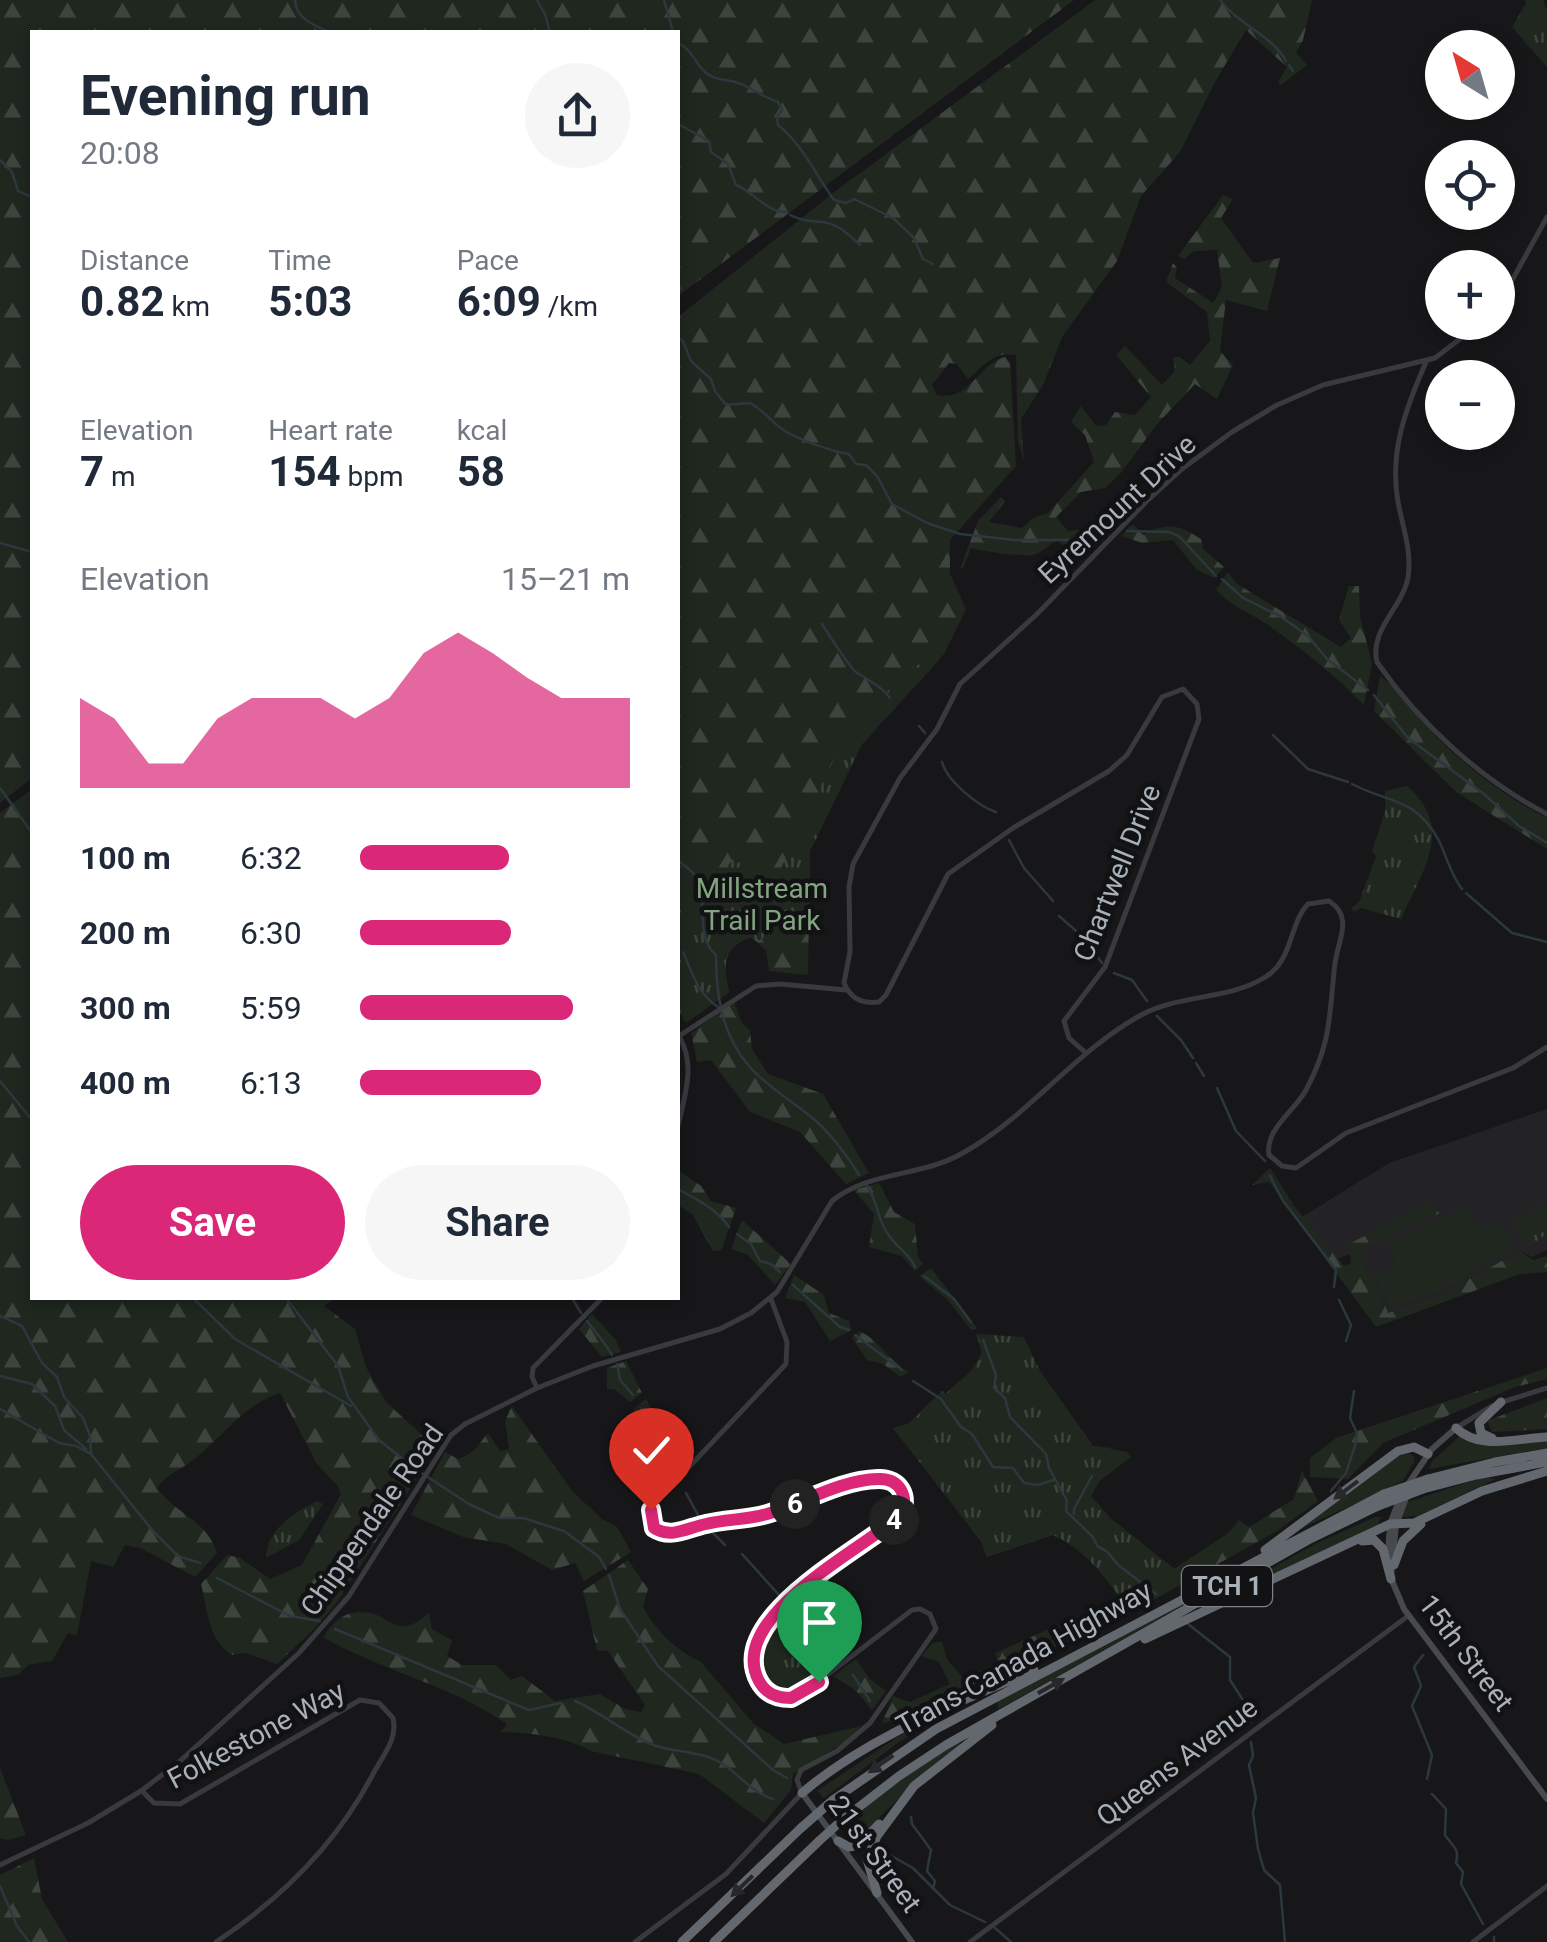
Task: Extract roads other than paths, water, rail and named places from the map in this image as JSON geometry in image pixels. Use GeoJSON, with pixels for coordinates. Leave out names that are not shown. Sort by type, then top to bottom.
{"type":"FeatureCollection","features":[{"type":"Feature","properties":{"kind":"highway"},"geometry":{"type":"LineString","coordinates":[[1501,1402],[1484,1416],[1479,1430],[1487,1437],[1520,1438]]}},
{"type":"Feature","properties":{"kind":"highway"},"geometry":{"type":"LineString","coordinates":[[1456,1428],[1474,1440],[1547,1437]]}},
{"type":"Feature","properties":{"kind":"highway"},"geometry":{"type":"LineString","coordinates":[[1198,1590],[1258,1554],[1398,1452],[1414,1447],[1428,1454]]}},
{"type":"Feature","properties":{"kind":"highway","name":"Trans-Canada Highway"},"geometry":{"type":"LineString","coordinates":[[682,1942],[833,1800],[936,1729],[1384,1494],[1484,1464],[1547,1454]]}},
{"type":"Feature","properties":{"kind":"highway","name":"Trans-Canada Highway"},"geometry":{"type":"LineString","coordinates":[[714,1942],[841,1821],[930,1755],[1296,1547],[1378,1506],[1476,1475],[1547,1462]]}},
{"type":"Feature","properties":{"kind":"highway"},"geometry":{"type":"LineString","coordinates":[[1079,1670],[1393,1525],[1409,1525],[1498,1484],[1547,1471]]}},
{"type":"Feature","properties":{"kind":"highway"},"geometry":{"type":"LineString","coordinates":[[1394,1565],[1403,1542],[1435,1513]]}},
{"type":"Feature","properties":{"kind":"highway"},"geometry":{"type":"LineString","coordinates":[[1318,1559],[1374,1540],[1383,1548],[1391,1579]]}},
{"type":"Feature","properties":{"kind":"highway"},"geometry":{"type":"LineString","coordinates":[[802,1792],[892,1733],[1114,1634]]}},
{"type":"Feature","properties":{"kind":"highway"},"geometry":{"type":"LineString","coordinates":[[838,1842],[850,1847],[859,1844],[914,1786],[1023,1702]]}},
{"type":"Feature","properties":{"kind":"highway"},"geometry":{"type":"LineString","coordinates":[[876,1893],[868,1872],[869,1852],[914,1786]]}},
{"type":"Feature","properties":{"kind":"main road","name":"15th Street"},"geometry":{"type":"LineString","coordinates":[[1456,1428],[1428,1454],[1401,1494],[1388,1552],[1391,1579],[1408,1616],[1547,1799]]}},
{"type":"Feature","properties":{"kind":"main road","name":"15th Street"},"geometry":{"type":"LineString","coordinates":[[1391,1579],[1393,1525]]}},
{"type":"Feature","properties":{"kind":"main road","name":"21st Street"},"geometry":{"type":"LineString","coordinates":[[802,1792],[912,1942]]}},
{"type":"Feature","properties":{"kind":"street"},"geometry":{"type":"LineString","coordinates":[[1515,275],[1547,217]]}},
{"type":"Feature","properties":{"kind":"street","name":"Eyremount Drive"},"geometry":{"type":"LineString","coordinates":[[1429,360],[1460,340]]}},
{"type":"Feature","properties":{"kind":"street","name":"Eyremount Drive"},"geometry":{"type":"LineString","coordinates":[[847,990],[844,983],[850,952],[849,887],[853,864],[900,778],[937,729],[960,684],[1036,614],[1147,500],[1232,432],[1277,405],[1322,385],[1425,362]]}},
{"type":"Feature","properties":{"kind":"street"},"geometry":{"type":"LineString","coordinates":[[1425,364],[1406,407],[1395,461],[1398,503],[1410,552],[1408,578],[1379,634],[1377,662],[1438,733],[1508,791],[1547,814]]}},
{"type":"Feature","properties":{"kind":"street","name":"Chartwell Drive"},"geometry":{"type":"LineString","coordinates":[[847,990],[861,1002],[879,1002],[948,874],[1013,828],[1109,771],[1127,756],[1162,697],[1182,689],[1197,704],[1199,719],[1105,967],[1064,1021],[1070,1038],[1086,1053]]}},
{"type":"Feature","properties":{"kind":"street"},"geometry":{"type":"LineString","coordinates":[[1086,1053],[1145,1013],[1268,976],[1283,959],[1303,910],[1315,901],[1336,905],[1344,924],[1335,962],[1333,1010],[1312,1078],[1298,1104],[1272,1133],[1268,1145],[1274,1162],[1296,1168],[1346,1133],[1506,1071],[1547,1047]]}},
{"type":"Feature","properties":{"kind":"street"},"geometry":{"type":"LineString","coordinates":[[680,1035],[756,986],[780,984],[847,990]]}},
{"type":"Feature","properties":{"kind":"street"},"geometry":{"type":"LineString","coordinates":[[680,1038],[690,1064],[680,1116]]}},
{"type":"Feature","properties":{"kind":"street","name":"Chippendale Road"},"geometry":{"type":"LineString","coordinates":[[0,1865],[88,1823],[142,1790],[180,1761],[319,1632],[349,1596],[440,1450],[465,1424],[537,1388],[593,1366],[720,1329],[771,1298],[807,1247],[832,1200],[868,1180],[933,1166],[976,1146],[1086,1053]]}},
{"type":"Feature","properties":{"kind":"street"},"geometry":{"type":"LineString","coordinates":[[635,1942],[726,1874],[802,1792],[797,1775],[836,1751],[870,1723],[908,1665],[933,1636],[936,1626],[927,1612],[912,1610],[800,1695],[774,1696],[761,1684],[755,1670],[754,1652],[760,1633],[782,1605],[900,1516],[905,1500],[900,1487],[886,1479],[863,1481],[762,1515],[709,1523],[673,1534],[657,1530],[651,1521],[654,1505],[786,1364],[789,1351],[771,1298]]}},
{"type":"Feature","properties":{"kind":"street"},"geometry":{"type":"LineString","coordinates":[[537,1388],[533,1368],[600,1300]]}},
{"type":"Feature","properties":{"kind":"street"},"geometry":{"type":"LineString","coordinates":[[1456,1428],[1501,1402],[1547,1388]]}},
{"type":"Feature","properties":{"kind":"street","name":"Queens Avenue"},"geometry":{"type":"LineString","coordinates":[[970,1942],[1408,1616]]}},
{"type":"Feature","properties":{"kind":"street","name":"Folkestone Way"},"geometry":{"type":"LineString","coordinates":[[142,1790],[154,1803],[180,1804],[360,1700],[379,1702],[393,1718],[394,1737],[368,1786],[326,1846],[279,1896],[216,1942]]}},
{"type":"Feature","properties":{"kind":"street"},"geometry":{"type":"LineString","coordinates":[[1473,1942],[1547,1886]]}},
{"type":"Feature","properties":{"kind":"waterway"},"geometry":{"type":"LineString","coordinates":[[295,0],[302,16],[324,30]]}},
{"type":"Feature","properties":{"kind":"waterway"},"geometry":{"type":"LineString","coordinates":[[537,0],[549,30]]}},
{"type":"Feature","properties":{"kind":"waterway"},"geometry":{"type":"LineString","coordinates":[[664,0],[672,30]]}},
{"type":"Feature","properties":{"kind":"waterway"},"geometry":{"type":"LineString","coordinates":[[1220,0],[1286,61]]}},
{"type":"Feature","properties":{"kind":"waterway"},"geometry":{"type":"LineString","coordinates":[[680,44],[708,75],[741,84],[778,102],[782,110],[777,117],[778,125],[802,150],[834,200],[846,203],[854,199],[893,218],[914,238],[923,259],[933,264]]}},
{"type":"Feature","properties":{"kind":"waterway"},"geometry":{"type":"LineString","coordinates":[[1289,65],[1293,71]]}},
{"type":"Feature","properties":{"kind":"waterway"},"geometry":{"type":"LineString","coordinates":[[680,125],[709,141],[711,152],[728,164],[736,185],[773,209],[787,212]]}},
{"type":"Feature","properties":{"kind":"waterway"},"geometry":{"type":"LineString","coordinates":[[0,160],[12,172],[18,191],[30,196]]}},
{"type":"Feature","properties":{"kind":"waterway"},"geometry":{"type":"LineString","coordinates":[[790,215],[834,225],[860,245]]}},
{"type":"Feature","properties":{"kind":"waterway"},"geometry":{"type":"LineString","coordinates":[[680,339],[691,361],[711,379],[726,405],[750,403],[788,433],[849,454],[856,464],[866,465],[877,476],[892,504],[927,523],[960,534],[1015,540],[1079,540],[1115,528]]}},
{"type":"Feature","properties":{"kind":"waterway"},"geometry":{"type":"LineString","coordinates":[[1127,531],[1169,532],[1179,536],[1216,576]]}},
{"type":"Feature","properties":{"kind":"waterway"},"geometry":{"type":"LineString","coordinates":[[0,543],[30,551]]}},
{"type":"Feature","properties":{"kind":"waterway"},"geometry":{"type":"LineString","coordinates":[[1222,579],[1243,598],[1280,616],[1308,636],[1327,659],[1368,690]]}},
{"type":"Feature","properties":{"kind":"waterway"},"geometry":{"type":"LineString","coordinates":[[822,624],[853,669],[890,698]]}},
{"type":"Feature","properties":{"kind":"waterway"},"geometry":{"type":"LineString","coordinates":[[1374,695],[1408,738],[1484,794],[1519,826],[1547,843]]}},
{"type":"Feature","properties":{"kind":"waterway"},"geometry":{"type":"LineString","coordinates":[[919,726],[925,733]]}},
{"type":"Feature","properties":{"kind":"waterway"},"geometry":{"type":"LineString","coordinates":[[1273,735],[1308,769],[1348,782]]}},
{"type":"Feature","properties":{"kind":"waterway"},"geometry":{"type":"LineString","coordinates":[[942,762],[964,792],[996,812]]}},
{"type":"Feature","properties":{"kind":"waterway"},"geometry":{"type":"LineString","coordinates":[[1352,784],[1420,815],[1438,839],[1462,889]]}},
{"type":"Feature","properties":{"kind":"waterway"},"geometry":{"type":"LineString","coordinates":[[0,788],[30,830]]}},
{"type":"Feature","properties":{"kind":"waterway"},"geometry":{"type":"LineString","coordinates":[[1009,840],[1024,868],[1053,901]]}},
{"type":"Feature","properties":{"kind":"waterway"},"geometry":{"type":"LineString","coordinates":[[680,862],[695,875],[700,886],[705,938],[716,955],[719,999],[726,1028],[740,1055],[756,1074],[824,1128],[859,1175]]}},
{"type":"Feature","properties":{"kind":"waterway"},"geometry":{"type":"LineString","coordinates":[[1466,893],[1512,933],[1547,942]]}},
{"type":"Feature","properties":{"kind":"waterway"},"geometry":{"type":"LineString","coordinates":[[1059,916],[1082,936],[1102,963]]}},
{"type":"Feature","properties":{"kind":"waterway"},"geometry":{"type":"LineString","coordinates":[[683,952],[700,989],[718,1007]]}},
{"type":"Feature","properties":{"kind":"waterway"},"geometry":{"type":"LineString","coordinates":[[1114,973],[1132,980],[1147,1001]]}},
{"type":"Feature","properties":{"kind":"waterway"},"geometry":{"type":"LineString","coordinates":[[1157,1016],[1193,1058]]}},
{"type":"Feature","properties":{"kind":"waterway"},"geometry":{"type":"LineString","coordinates":[[1196,1063],[1204,1076]]}},
{"type":"Feature","properties":{"kind":"waterway"},"geometry":{"type":"LineString","coordinates":[[0,1081],[30,1118]]}},
{"type":"Feature","properties":{"kind":"waterway"},"geometry":{"type":"LineString","coordinates":[[1217,1088],[1236,1131],[1265,1161]]}},
{"type":"Feature","properties":{"kind":"waterway"},"geometry":{"type":"LineString","coordinates":[[1270,1176],[1283,1201],[1336,1270],[1334,1287]]}},
{"type":"Feature","properties":{"kind":"waterway"},"geometry":{"type":"LineString","coordinates":[[867,1186],[884,1228],[915,1267]]}},
{"type":"Feature","properties":{"kind":"waterway"},"geometry":{"type":"LineString","coordinates":[[680,1190],[712,1210],[729,1227]]}},
{"type":"Feature","properties":{"kind":"waterway"},"geometry":{"type":"LineString","coordinates":[[737,1234],[751,1244],[760,1261],[780,1272]]}},
{"type":"Feature","properties":{"kind":"waterway"},"geometry":{"type":"LineString","coordinates":[[924,1276],[954,1299],[971,1322]]}},
{"type":"Feature","properties":{"kind":"waterway"},"geometry":{"type":"LineString","coordinates":[[793,1285],[840,1327],[849,1330]]}},
{"type":"Feature","properties":{"kind":"waterway"},"geometry":{"type":"LineString","coordinates":[[195,1300],[235,1339],[351,1406]]}},
{"type":"Feature","properties":{"kind":"waterway"},"geometry":{"type":"LineString","coordinates":[[288,1300],[338,1366],[348,1397],[379,1440],[469,1504],[499,1518],[523,1518],[564,1531],[599,1557],[606,1569]]}},
{"type":"Feature","properties":{"kind":"waterway"},"geometry":{"type":"LineString","coordinates":[[573,1300],[581,1313]]}},
{"type":"Feature","properties":{"kind":"waterway"},"geometry":{"type":"LineString","coordinates":[[1339,1300],[1351,1325],[1346,1341]]}},
{"type":"Feature","properties":{"kind":"waterway"},"geometry":{"type":"LineString","coordinates":[[0,1316],[22,1326],[42,1363],[57,1377],[64,1397],[83,1418],[91,1453]]}},
{"type":"Feature","properties":{"kind":"waterway"},"geometry":{"type":"LineString","coordinates":[[587,1321],[612,1355]]}},
{"type":"Feature","properties":{"kind":"waterway"},"geometry":{"type":"LineString","coordinates":[[855,1335],[902,1370]]}},
{"type":"Feature","properties":{"kind":"waterway"},"geometry":{"type":"LineString","coordinates":[[983,1340],[996,1375],[994,1388],[1005,1398],[1010,1417],[1046,1454],[1067,1501],[1066,1511],[1098,1547],[1156,1594]]}},
{"type":"Feature","properties":{"kind":"waterway"},"geometry":{"type":"LineString","coordinates":[[617,1364],[620,1380],[633,1395]]}},
{"type":"Feature","properties":{"kind":"waterway"},"geometry":{"type":"LineString","coordinates":[[0,1376],[32,1384],[55,1406],[64,1430],[86,1449]]}},
{"type":"Feature","properties":{"kind":"waterway"},"geometry":{"type":"LineString","coordinates":[[913,1381],[941,1399],[961,1427],[972,1434],[993,1467],[1013,1468],[1024,1483],[1038,1485],[1053,1480]]}},
{"type":"Feature","properties":{"kind":"waterway"},"geometry":{"type":"LineString","coordinates":[[1331,1491],[1346,1473],[1355,1446],[1357,1433],[1350,1418],[1354,1391]]}},
{"type":"Feature","properties":{"kind":"waterway"},"geometry":{"type":"LineString","coordinates":[[641,1408],[675,1465]]}},
{"type":"Feature","properties":{"kind":"waterway"},"geometry":{"type":"LineString","coordinates":[[0,1409],[59,1443],[91,1454],[153,1531],[178,1556],[200,1563]]}},
{"type":"Feature","properties":{"kind":"waterway"},"geometry":{"type":"LineString","coordinates":[[1074,1514],[1092,1476]]}},
{"type":"Feature","properties":{"kind":"waterway"},"geometry":{"type":"LineString","coordinates":[[686,1493],[698,1515]]}},
{"type":"Feature","properties":{"kind":"waterway"},"geometry":{"type":"LineString","coordinates":[[713,1533],[725,1545]]}},
{"type":"Feature","properties":{"kind":"waterway"},"geometry":{"type":"LineString","coordinates":[[742,1554],[779,1595]]}},
{"type":"Feature","properties":{"kind":"waterway"},"geometry":{"type":"LineString","coordinates":[[609,1575],[620,1609],[658,1666],[773,1770],[787,1778]]}},
{"type":"Feature","properties":{"kind":"waterway"},"geometry":{"type":"LineString","coordinates":[[217,1578],[290,1616],[320,1621]]}},
{"type":"Feature","properties":{"kind":"waterway"},"geometry":{"type":"LineString","coordinates":[[793,1612],[836,1655]]}},
{"type":"Feature","properties":{"kind":"waterway"},"geometry":{"type":"LineString","coordinates":[[1188,1624],[1230,1657],[1230,1680],[1250,1711],[1251,1722]]}},
{"type":"Feature","properties":{"kind":"waterway"},"geometry":{"type":"LineString","coordinates":[[335,1629],[529,1710],[561,1703]]}},
{"type":"Feature","properties":{"kind":"waterway"},"geometry":{"type":"LineString","coordinates":[[1423,1655],[1414,1667],[1421,1686],[1412,1706],[1432,1755],[1427,1779]]}},
{"type":"Feature","properties":{"kind":"waterway"},"geometry":{"type":"LineString","coordinates":[[853,1675],[870,1701]]}},
{"type":"Feature","properties":{"kind":"waterway"},"geometry":{"type":"LineString","coordinates":[[575,1701],[656,1746],[715,1760],[773,1799]]}},
{"type":"Feature","properties":{"kind":"waterway"},"geometry":{"type":"LineString","coordinates":[[1251,1742],[1253,1756],[1249,1765],[1256,1798],[1253,1813],[1258,1849],[1264,1870],[1280,1885],[1285,1942]]}},
{"type":"Feature","properties":{"kind":"waterway"},"geometry":{"type":"LineString","coordinates":[[1432,1794],[1446,1809],[1445,1835],[1456,1850],[1456,1863],[1463,1872],[1461,1884],[1483,1924]]}},
{"type":"Feature","properties":{"kind":"waterway"},"geometry":{"type":"LineString","coordinates":[[911,1817],[931,1850],[927,1871],[935,1881],[933,1889]]}},
{"type":"Feature","properties":{"kind":"waterway"},"geometry":{"type":"LineString","coordinates":[[888,1854],[913,1868],[950,1905],[985,1922]]}},
{"type":"Feature","properties":{"kind":"waterway"},"geometry":{"type":"LineString","coordinates":[[0,1886],[17,1926],[29,1942]]}},
{"type":"Feature","properties":{"kind":"waterway"},"geometry":{"type":"LineString","coordinates":[[995,1928],[1011,1942]]}},
{"type":"Feature","properties":{"kind":"waterway"},"geometry":{"type":"LineString","coordinates":[[1494,1937],[1494,1942]]}},
{"type":"Feature","properties":{"kind":"park label","name":"Millstream Trail Park"},"geometry":{"type":"Point","coordinates":[762,904]}}]}
